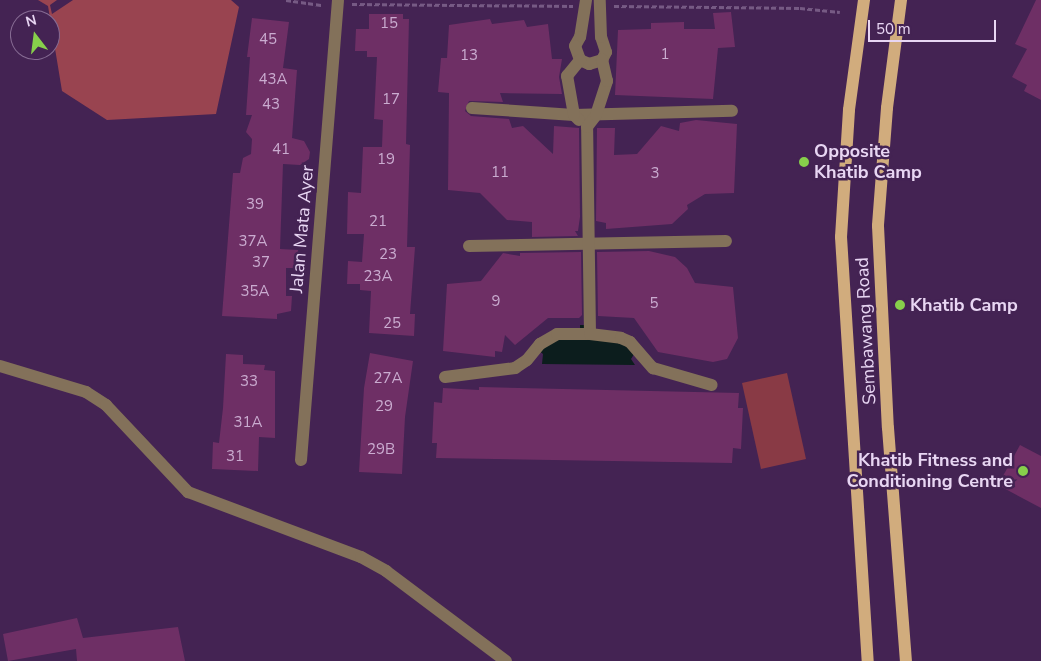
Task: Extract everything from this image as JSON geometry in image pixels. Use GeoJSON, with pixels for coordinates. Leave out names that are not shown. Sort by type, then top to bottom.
{"type":"FeatureCollection","features":[{"type":"Feature","properties":{"kind":"main road","name":"Sembawang Road"},"geometry":{"type":"LineString","coordinates":[[864,0],[849,110],[841,237],[868,661]]}},
{"type":"Feature","properties":{"kind":"main road","name":"Sembawang Road"},"geometry":{"type":"LineString","coordinates":[[901,0],[887,108],[878,226],[888,428],[906,661]]}},
{"type":"Feature","properties":{"kind":"street"},"geometry":{"type":"LineString","coordinates":[[896,0],[901,0]]}},
{"type":"Feature","properties":{"kind":"street","name":"Jalan Mata Ayer"},"geometry":{"type":"LineString","coordinates":[[301,460],[338,3]]}},
{"type":"Feature","properties":{"kind":"street"},"geometry":{"type":"LineString","coordinates":[[585,3],[580,37],[575,46],[580,60],[589,64],[602,60]]}},
{"type":"Feature","properties":{"kind":"street"},"geometry":{"type":"LineString","coordinates":[[590,334],[587,127],[596,115],[607,82],[602,60],[606,52],[601,36],[600,3]]}},
{"type":"Feature","properties":{"kind":"street"},"geometry":{"type":"LineString","coordinates":[[580,60],[568,76],[574,115],[587,127]]}},
{"type":"Feature","properties":{"kind":"street"},"geometry":{"type":"LineString","coordinates":[[472,108],[574,115],[732,111]]}},
{"type":"Feature","properties":{"kind":"street"},"geometry":{"type":"LineString","coordinates":[[468,246],[726,241]]}},
{"type":"Feature","properties":{"kind":"street"},"geometry":{"type":"LineString","coordinates":[[445,377],[515,368],[527,360],[540,344],[556,334],[590,334],[621,338],[630,342],[653,368],[712,385]]}},
{"type":"Feature","properties":{"kind":"street"},"geometry":{"type":"LineString","coordinates":[[0,366],[86,392],[106,405],[188,492],[361,557],[386,571],[506,661]]}},
{"type":"Feature","properties":{"kind":"path"},"geometry":{"type":"LineString","coordinates":[[286,0],[338,3],[585,3]]}},
{"type":"Feature","properties":{"kind":"path"},"geometry":{"type":"LineString","coordinates":[[600,3],[800,8],[840,12]]}},
{"type":"Feature","properties":{"kind":"shaded area"},"geometry":{"type":"Polygon","coordinates":[[[38,0],[57,0],[50,5],[51,10],[49,10],[48,6],[38,0]]]}},
{"type":"Feature","properties":{"kind":"shaded area"},"geometry":{"type":"Polygon","coordinates":[[[73,0],[231,0],[239,7],[216,114],[107,120],[62,91],[57,60],[60,60],[60,10],[58,10],[73,0]]]}},
{"type":"Feature","properties":{"kind":"shaded area"},"geometry":{"type":"Polygon","coordinates":[[[580,325],[595,325],[595,339],[614,334],[636,351],[631,359],[635,365],[542,364],[543,354],[538,350],[548,340],[580,339],[580,325]]]}},
{"type":"Feature","properties":{"kind":"shaded area"},"geometry":{"type":"Polygon","coordinates":[[[787,373],[806,459],[761,469],[742,383],[787,373]]]}},
{"type":"Feature","properties":{"kind":"building"},"geometry":{"type":"Polygon","coordinates":[[[1036,0],[1041,0],[1041,100],[1024,91],[1027,85],[1012,77],[1027,49],[1015,44],[1036,0]]]}},
{"type":"Feature","properties":{"kind":"building"},"geometry":{"type":"Polygon","coordinates":[[[731,12],[735,47],[718,48],[713,99],[615,95],[618,30],[651,29],[651,23],[684,22],[684,29],[715,29],[713,13],[731,12]]]}},
{"type":"Feature","properties":{"kind":"building"},"geometry":{"type":"Polygon","coordinates":[[[369,14],[403,14],[403,19],[409,19],[406,144],[410,145],[407,247],[415,247],[410,314],[415,314],[414,336],[369,333],[371,291],[360,290],[360,284],[347,284],[348,261],[362,262],[364,234],[347,234],[348,192],[361,193],[363,147],[382,147],[383,120],[374,119],[377,57],[367,57],[367,51],[355,51],[356,29],[369,29],[369,14]]]}},
{"type":"Feature","properties":{"kind":"building"},"geometry":{"type":"Polygon","coordinates":[[[252,18],[289,22],[283,68],[297,70],[292,138],[304,141],[310,152],[309,159],[300,165],[283,164],[280,249],[298,250],[297,268],[286,268],[286,296],[292,296],[291,311],[277,314],[277,319],[222,316],[233,173],[240,173],[243,158],[251,154],[252,139],[246,132],[252,115],[246,115],[250,57],[247,57],[252,18]]]}},
{"type":"Feature","properties":{"kind":"building"},"geometry":{"type":"Polygon","coordinates":[[[490,19],[492,24],[524,20],[527,27],[548,24],[552,59],[562,59],[559,77],[562,94],[500,93],[503,102],[469,101],[465,111],[471,116],[509,119],[512,128],[523,126],[553,154],[554,126],[579,128],[580,217],[578,231],[575,231],[578,236],[532,237],[532,222],[507,220],[480,193],[448,190],[449,93],[438,92],[441,58],[447,58],[449,25],[490,19]]]}},
{"type":"Feature","properties":{"kind":"building"},"geometry":{"type":"Polygon","coordinates":[[[696,120],[737,124],[734,193],[705,194],[687,205],[688,209],[672,224],[606,229],[606,223],[596,221],[597,128],[615,128],[614,155],[637,154],[661,126],[679,131],[680,123],[696,120]]]}},
{"type":"Feature","properties":{"kind":"building"},"geometry":{"type":"Polygon","coordinates":[[[649,251],[675,257],[687,268],[695,283],[733,287],[738,338],[727,359],[713,362],[658,352],[634,318],[598,316],[597,252],[649,251]]]}},
{"type":"Feature","properties":{"kind":"building"},"geometry":{"type":"Polygon","coordinates":[[[581,252],[582,315],[579,318],[548,318],[515,345],[505,335],[502,352],[495,351],[495,357],[443,351],[447,284],[481,281],[503,253],[520,256],[520,253],[581,252]]]}},
{"type":"Feature","properties":{"kind":"building"},"geometry":{"type":"Polygon","coordinates":[[[370,353],[413,361],[405,417],[402,474],[359,472],[364,388],[370,353]]]}},
{"type":"Feature","properties":{"kind":"building"},"geometry":{"type":"Polygon","coordinates":[[[226,354],[243,355],[243,364],[265,365],[264,370],[275,371],[275,438],[259,437],[258,471],[212,469],[213,442],[219,443],[226,354]]]}},
{"type":"Feature","properties":{"kind":"building"},"geometry":{"type":"Polygon","coordinates":[[[479,387],[739,393],[738,408],[743,408],[741,449],[733,448],[732,463],[436,458],[437,443],[432,443],[434,402],[442,403],[443,388],[479,390],[479,387]]]}},
{"type":"Feature","properties":{"kind":"building","name":"Khatib Fitness and Conditioning Centre"},"geometry":{"type":"Polygon","coordinates":[[[1020,445],[1041,456],[1041,508],[998,485],[1020,445]]]}},
{"type":"Feature","properties":{"kind":"building"},"geometry":{"type":"Polygon","coordinates":[[[77,618],[83,638],[178,627],[185,661],[77,661],[76,649],[8,661],[3,634],[77,618]]]}},
{"type":"Feature","properties":{"kind":"place","name":"Opposite Khatib Camp"},"geometry":{"type":"Point","coordinates":[804,162]}},
{"type":"Feature","properties":{"kind":"place","name":"Khatib Camp"},"geometry":{"type":"Point","coordinates":[900,305]}},
{"type":"Feature","properties":{"kind":"place","name":"Khatib Fitness and Conditioning Centre"},"geometry":{"type":"Point","coordinates":[1023,471]}}]}
